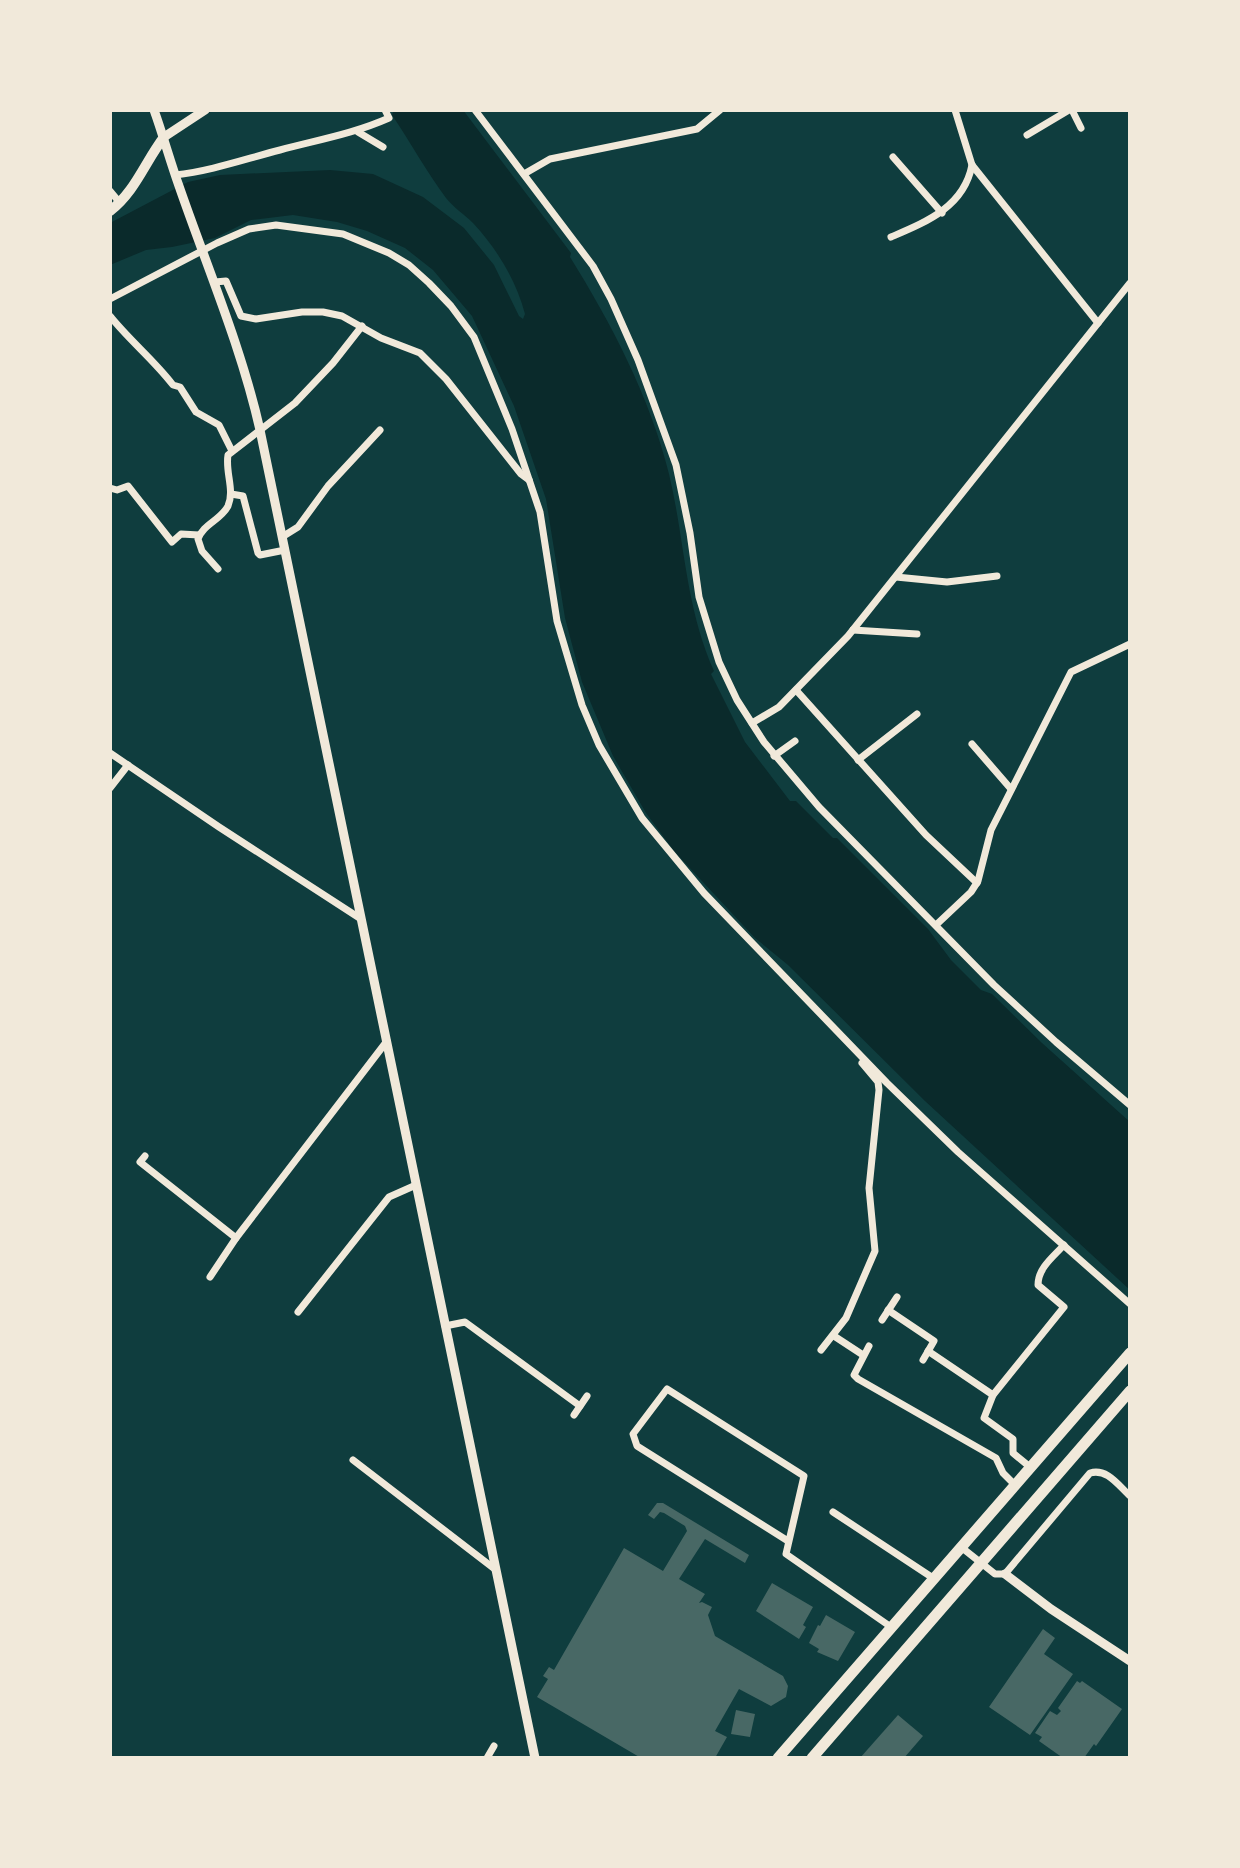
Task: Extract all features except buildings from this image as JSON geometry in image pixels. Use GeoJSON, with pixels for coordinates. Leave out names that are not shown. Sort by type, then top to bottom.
{"type":"FeatureCollection","features":[{"type":"Feature","properties":{"kind":"main road"},"geometry":{"type":"LineString","coordinates":[[110,211],[131,191],[141,169],[164,137]]}},
{"type":"Feature","properties":{"kind":"main road"},"geometry":{"type":"LineString","coordinates":[[778,1758],[1130,1353]]}},
{"type":"Feature","properties":{"kind":"main road"},"geometry":{"type":"LineString","coordinates":[[812,1758],[1130,1391]]}},
{"type":"Feature","properties":{"kind":"street"},"geometry":{"type":"LineString","coordinates":[[154,110],[249,383],[260,430],[535,1758]]}},
{"type":"Feature","properties":{"kind":"street"},"geometry":{"type":"LineString","coordinates":[[164,137],[205,110]]}},
{"type":"Feature","properties":{"kind":"street"},"geometry":{"type":"LineString","coordinates":[[177,179],[358,132],[389,118],[385,110]]}},
{"type":"Feature","properties":{"kind":"street"},"geometry":{"type":"LineString","coordinates":[[475,110],[593,266],[638,360],[676,465],[699,597],[719,662],[752,723],[774,756],[819,807],[1036,1023],[1130,1105]]}},
{"type":"Feature","properties":{"kind":"street"},"geometry":{"type":"LineString","coordinates":[[524,174],[550,159],[697,129],[720,110]]}},
{"type":"Feature","properties":{"kind":"street"},"geometry":{"type":"LineString","coordinates":[[955,110],[972,165],[1098,323]]}},
{"type":"Feature","properties":{"kind":"street"},"geometry":{"type":"LineString","coordinates":[[1027,135],[1070,110],[1081,128]]}},
{"type":"Feature","properties":{"kind":"street"},"geometry":{"type":"LineString","coordinates":[[358,132],[383,147]]}},
{"type":"Feature","properties":{"kind":"street"},"geometry":{"type":"LineString","coordinates":[[893,157],[942,213]]}},
{"type":"Feature","properties":{"kind":"street"},"geometry":{"type":"LineString","coordinates":[[891,237],[942,213],[954,200],[972,165]]}},
{"type":"Feature","properties":{"kind":"street"},"geometry":{"type":"LineString","coordinates":[[110,191],[120,203]]}},
{"type":"Feature","properties":{"kind":"street"},"geometry":{"type":"LineString","coordinates":[[110,299],[202,249],[249,229],[276,225],[343,234],[389,253],[409,265],[451,306],[474,337],[531,481],[540,512],[557,621],[582,705],[599,745],[642,818],[695,883],[862,1057],[958,1152],[1130,1304]]}},
{"type":"Feature","properties":{"kind":"street"},"geometry":{"type":"LineString","coordinates":[[215,282],[226,281],[244,318],[323,312],[342,316],[381,338],[420,353],[446,379],[521,474],[531,481]]}},
{"type":"Feature","properties":{"kind":"street"},"geometry":{"type":"LineString","coordinates":[[752,723],[779,707],[853,630],[1130,283]]}},
{"type":"Feature","properties":{"kind":"street"},"geometry":{"type":"LineString","coordinates":[[110,316],[130,341],[158,365],[173,385],[180,387],[196,412],[219,425],[232,451]]}},
{"type":"Feature","properties":{"kind":"street"},"geometry":{"type":"LineString","coordinates":[[218,569],[202,551],[198,539],[225,511],[231,494],[228,455],[295,403],[333,363],[362,326]]}},
{"type":"Feature","properties":{"kind":"street"},"geometry":{"type":"LineString","coordinates":[[282,537],[298,527],[328,486],[380,430]]}},
{"type":"Feature","properties":{"kind":"street"},"geometry":{"type":"LineString","coordinates":[[110,488],[117,490],[128,486],[172,542],[181,534],[199,535]]}},
{"type":"Feature","properties":{"kind":"street"},"geometry":{"type":"LineString","coordinates":[[231,494],[243,496],[255,550],[260,555],[285,550]]}},
{"type":"Feature","properties":{"kind":"street"},"geometry":{"type":"LineString","coordinates":[[896,577],[947,582],[997,576]]}},
{"type":"Feature","properties":{"kind":"street"},"geometry":{"type":"LineString","coordinates":[[853,630],[917,634]]}},
{"type":"Feature","properties":{"kind":"street"},"geometry":{"type":"LineString","coordinates":[[936,925],[977,883],[991,830],[1071,672],[1130,644]]}},
{"type":"Feature","properties":{"kind":"street"},"geometry":{"type":"LineString","coordinates":[[796,690],[926,835],[977,883]]}},
{"type":"Feature","properties":{"kind":"street"},"geometry":{"type":"LineString","coordinates":[[858,760],[917,714]]}},
{"type":"Feature","properties":{"kind":"street"},"geometry":{"type":"LineString","coordinates":[[774,756],[795,741]]}},
{"type":"Feature","properties":{"kind":"street"},"geometry":{"type":"LineString","coordinates":[[972,744],[1011,789]]}},
{"type":"Feature","properties":{"kind":"street"},"geometry":{"type":"LineString","coordinates":[[110,753],[361,919]]}},
{"type":"Feature","properties":{"kind":"street"},"geometry":{"type":"LineString","coordinates":[[110,788],[128,765]]}},
{"type":"Feature","properties":{"kind":"street"},"geometry":{"type":"LineString","coordinates":[[210,1277],[236,1238],[387,1041]]}},
{"type":"Feature","properties":{"kind":"street"},"geometry":{"type":"LineString","coordinates":[[821,1350],[846,1318],[873,1259],[876,1245],[869,1188],[879,1090],[878,1082],[862,1063],[862,1057]]}},
{"type":"Feature","properties":{"kind":"street"},"geometry":{"type":"LineString","coordinates":[[145,1156],[140,1162],[236,1238]]}},
{"type":"Feature","properties":{"kind":"street"},"geometry":{"type":"LineString","coordinates":[[298,1312],[389,1197],[416,1185]]}},
{"type":"Feature","properties":{"kind":"street"},"geometry":{"type":"LineString","coordinates":[[1030,1467],[1013,1453],[1013,1439],[984,1418],[993,1395],[1064,1307],[1038,1285],[1038,1277],[1064,1245]]}},
{"type":"Feature","properties":{"kind":"street"},"geometry":{"type":"LineString","coordinates":[[882,1320],[897,1297]]}},
{"type":"Feature","properties":{"kind":"street"},"geometry":{"type":"LineString","coordinates":[[888,1310],[934,1341],[923,1360]]}},
{"type":"Feature","properties":{"kind":"street"},"geometry":{"type":"LineString","coordinates":[[445,1326],[465,1322],[580,1406]]}},
{"type":"Feature","properties":{"kind":"street"},"geometry":{"type":"LineString","coordinates":[[834,1336],[863,1355]]}},
{"type":"Feature","properties":{"kind":"street"},"geometry":{"type":"LineString","coordinates":[[869,1346],[855,1369],[854,1375],[858,1379],[996,1458],[1003,1473],[1015,1485]]}},
{"type":"Feature","properties":{"kind":"street"},"geometry":{"type":"LineString","coordinates":[[928,1351],[993,1395]]}},
{"type":"Feature","properties":{"kind":"street"},"geometry":{"type":"LineString","coordinates":[[788,1541],[637,1446],[633,1434],[667,1389],[804,1476],[786,1554],[891,1627]]}},
{"type":"Feature","properties":{"kind":"street"},"geometry":{"type":"LineString","coordinates":[[574,1415],[587,1396]]}},
{"type":"Feature","properties":{"kind":"street"},"geometry":{"type":"LineString","coordinates":[[353,1460],[496,1570]]}},
{"type":"Feature","properties":{"kind":"street"},"geometry":{"type":"LineString","coordinates":[[1005,1574],[1090,1473],[1105,1473],[1130,1496]]}},
{"type":"Feature","properties":{"kind":"street"},"geometry":{"type":"LineString","coordinates":[[833,1512],[933,1578]]}},
{"type":"Feature","properties":{"kind":"street"},"geometry":{"type":"LineString","coordinates":[[961,1547],[980,1565],[995,1574],[1005,1574],[1051,1609],[1130,1661]]}},
{"type":"Feature","properties":{"kind":"street"},"geometry":{"type":"LineString","coordinates":[[491,1757],[494,1746]]}},
{"type":"Feature","properties":{"kind":"water"},"geometry":{"type":"Polygon","coordinates":[[[394,110],[463,110],[571,253],[570,257],[628,361],[661,445],[691,598],[714,671],[711,674],[745,742],[790,801],[796,801],[833,838],[837,838],[928,929],[951,960],[981,990],[992,994],[1130,1122],[1130,1290],[925,1101],[788,965],[755,938],[674,851],[646,813],[613,756],[582,682],[565,618],[546,499],[514,406],[472,316],[433,270],[405,248],[367,231],[337,222],[293,215],[251,220],[215,238],[146,250],[110,265],[110,223],[188,182],[220,175],[330,170],[373,174],[423,197],[464,228],[494,265],[523,319],[525,314],[521,301],[498,254],[473,223],[449,202],[392,115],[394,110]]]}}]}
